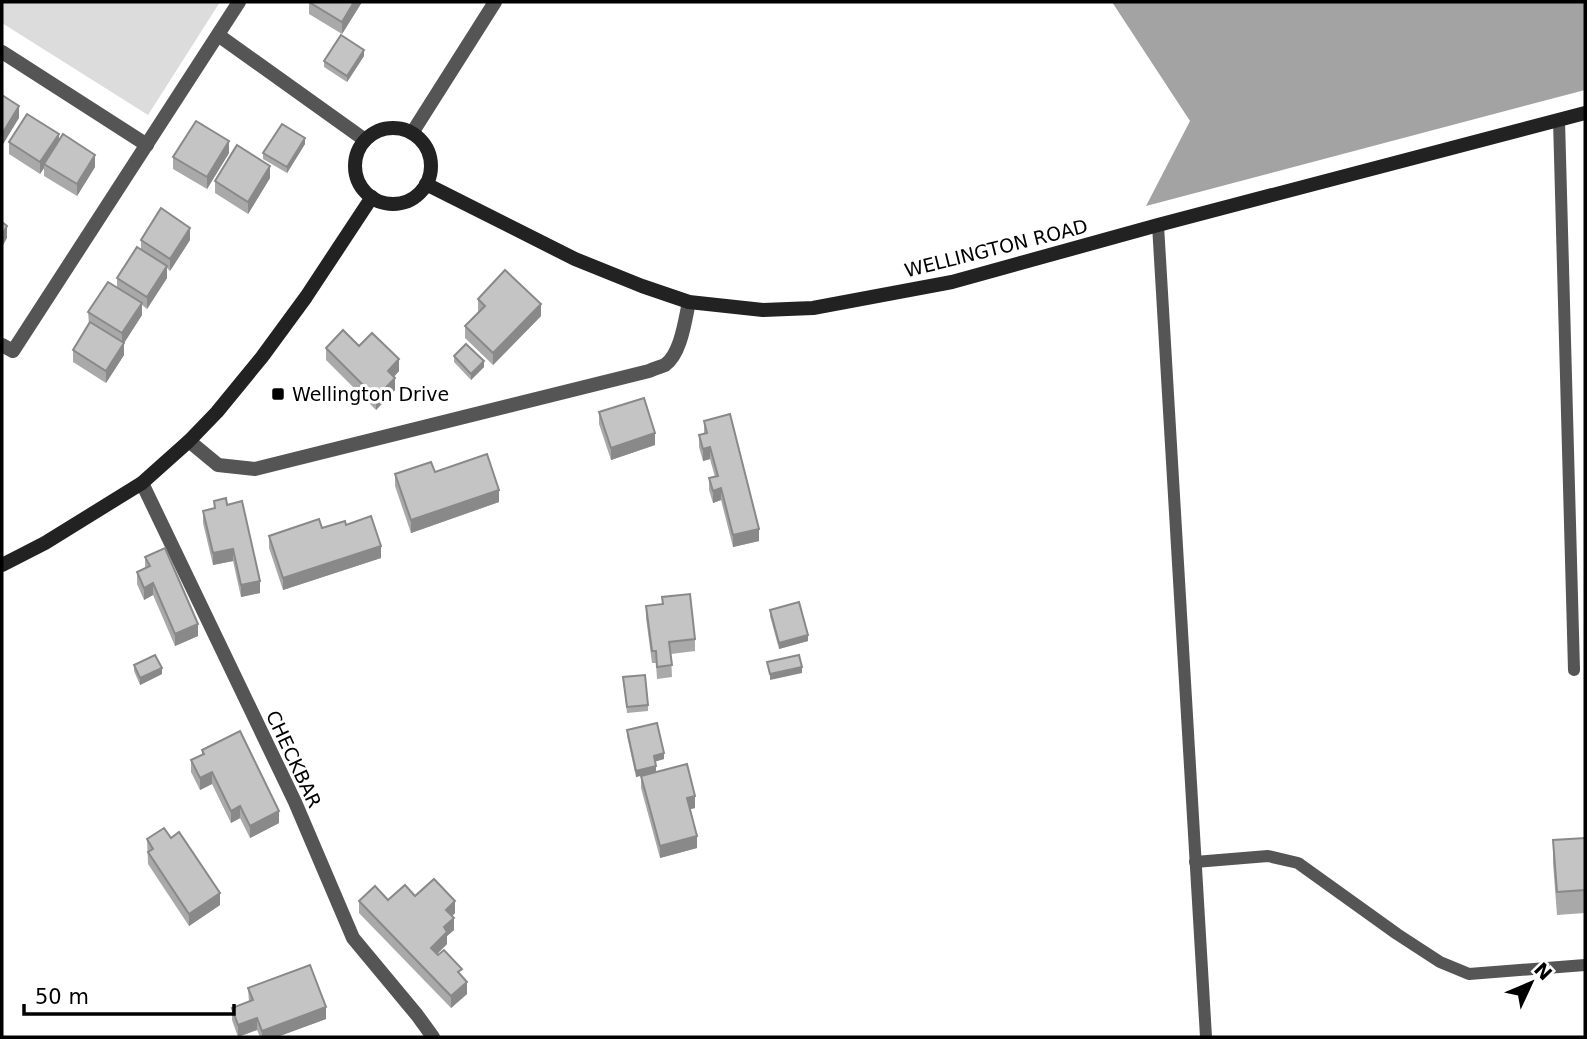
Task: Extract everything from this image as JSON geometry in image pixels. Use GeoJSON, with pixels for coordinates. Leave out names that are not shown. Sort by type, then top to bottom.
{"type":"FeatureCollection","features":[{"type":"Feature","properties":{"kind":"street"},"geometry":{"type":"LineString","coordinates":[[2,345],[13,351],[239,2]]}},
{"type":"Feature","properties":{"kind":"street"},"geometry":{"type":"LineString","coordinates":[[412,133],[495,2]]}},
{"type":"Feature","properties":{"kind":"street"},"geometry":{"type":"LineString","coordinates":[[218,35],[365,140]]}},
{"type":"Feature","properties":{"kind":"street"},"geometry":{"type":"LineString","coordinates":[[2,52],[147,145]]}},
{"type":"Feature","properties":{"kind":"street","name":"WELLINGTON ROAD"},"geometry":{"type":"LineString","coordinates":[[426,184],[575,259],[689,302],[763,310],[813,308],[952,282],[1585,113]]}},
{"type":"Feature","properties":{"kind":"street"},"geometry":{"type":"LineString","coordinates":[[393,128],[412,133],[421,141],[428,150],[431,162],[426,184],[419,194],[396,204],[384,202],[364,190],[356,170],[356,160],[365,140],[373,134],[393,128]]}},
{"type":"Feature","properties":{"kind":"street"},"geometry":{"type":"LineString","coordinates":[[2,565],[45,543],[142,483],[189,441],[262,357],[373,197]]}},
{"type":"Feature","properties":{"kind":"street"},"geometry":{"type":"LineString","coordinates":[[189,441],[218,465],[255,469],[649,370],[666,364],[676,351],[689,302]]}},
{"type":"Feature","properties":{"kind":"street","name":"CHECKBAR"},"geometry":{"type":"LineString","coordinates":[[142,483],[295,802],[353,938],[433,1037]]}},
{"type":"Feature","properties":{"kind":"lane"},"geometry":{"type":"LineString","coordinates":[[1559,120],[1574,670]]}},
{"type":"Feature","properties":{"kind":"lane"},"geometry":{"type":"LineString","coordinates":[[1158,225],[1206,1037]]}},
{"type":"Feature","properties":{"kind":"lane"},"geometry":{"type":"LineString","coordinates":[[1195,862],[1268,856],[1298,863],[1440,962],[1469,974],[1585,965]]}},
{"type":"Feature","properties":{"kind":"shaded area"},"geometry":{"type":"Polygon","coordinates":[[[2,2],[220,2],[148,115],[2,23],[2,2]]]}},
{"type":"Feature","properties":{"kind":"shaded area"},"geometry":{"type":"Polygon","coordinates":[[[1112,2],[1585,2],[1585,90],[1146,206],[1190,121],[1112,2]]]}},
{"type":"Feature","properties":{"kind":"building"},"geometry":{"type":"Polygon","coordinates":[[[309,2],[354,2],[342,22],[309,2]]]}},
{"type":"Feature","properties":{"kind":"building"},"geometry":{"type":"Polygon","coordinates":[[[341,35],[364,50],[347,76],[324,61],[341,35]]]}},
{"type":"Feature","properties":{"kind":"building"},"geometry":{"type":"Polygon","coordinates":[[[2,95],[19,106],[2,134],[2,95]]]}},
{"type":"Feature","properties":{"kind":"building"},"geometry":{"type":"Polygon","coordinates":[[[27,114],[59,134],[40,162],[9,142],[27,114]]]}},
{"type":"Feature","properties":{"kind":"building"},"geometry":{"type":"Polygon","coordinates":[[[196,121],[229,141],[207,177],[173,157],[196,121]]]}},
{"type":"Feature","properties":{"kind":"building"},"geometry":{"type":"Polygon","coordinates":[[[282,124],[305,138],[287,167],[263,153],[282,124]]]}},
{"type":"Feature","properties":{"kind":"building"},"geometry":{"type":"Polygon","coordinates":[[[63,134],[95,155],[77,184],[44,164],[63,134]]]}},
{"type":"Feature","properties":{"kind":"building"},"geometry":{"type":"Polygon","coordinates":[[[237,145],[270,166],[248,202],[215,181],[237,145]]]}},
{"type":"Feature","properties":{"kind":"building"},"geometry":{"type":"Polygon","coordinates":[[[161,208],[190,228],[170,259],[141,240],[161,208]]]}},
{"type":"Feature","properties":{"kind":"building"},"geometry":{"type":"Polygon","coordinates":[[[2,222],[7,226],[2,235],[2,222]]]}},
{"type":"Feature","properties":{"kind":"building"},"geometry":{"type":"Polygon","coordinates":[[[137,247],[167,266],[147,297],[117,278],[137,247]]]}},
{"type":"Feature","properties":{"kind":"building"},"geometry":{"type":"Polygon","coordinates":[[[505,270],[541,304],[493,353],[465,326],[485,306],[478,299],[505,270]]]}},
{"type":"Feature","properties":{"kind":"building"},"geometry":{"type":"Polygon","coordinates":[[[108,282],[142,303],[122,333],[88,312],[108,282]]]}},
{"type":"Feature","properties":{"kind":"building"},"geometry":{"type":"Polygon","coordinates":[[[90,322],[124,343],[106,371],[73,350],[90,322]]]}},
{"type":"Feature","properties":{"kind":"building"},"geometry":{"type":"Polygon","coordinates":[[[343,330],[359,346],[372,333],[399,359],[388,371],[395,378],[376,398],[326,348],[343,330]]]}},
{"type":"Feature","properties":{"kind":"building"},"geometry":{"type":"Polygon","coordinates":[[[466,344],[484,361],[471,374],[454,356],[466,344]]]}},
{"type":"Feature","properties":{"kind":"building"},"geometry":{"type":"Polygon","coordinates":[[[644,398],[655,433],[611,448],[599,412],[644,398]]]}},
{"type":"Feature","properties":{"kind":"building"},"geometry":{"type":"Polygon","coordinates":[[[730,414],[759,529],[733,535],[721,488],[713,491],[709,478],[718,476],[710,447],[703,449],[699,435],[707,433],[704,421],[730,414]]]}},
{"type":"Feature","properties":{"kind":"building"},"geometry":{"type":"Polygon","coordinates":[[[487,454],[499,490],[411,520],[395,474],[431,462],[435,472],[487,454]]]}},
{"type":"Feature","properties":{"kind":"building"},"geometry":{"type":"Polygon","coordinates":[[[226,498],[227,505],[242,501],[260,581],[241,585],[233,549],[213,553],[203,511],[215,508],[214,501],[226,498]]]}},
{"type":"Feature","properties":{"kind":"building"},"geometry":{"type":"Polygon","coordinates":[[[371,516],[381,546],[283,578],[269,536],[319,519],[322,528],[345,521],[346,525],[371,516]]]}},
{"type":"Feature","properties":{"kind":"building"},"geometry":{"type":"Polygon","coordinates":[[[165,548],[198,624],[175,634],[153,583],[144,588],[137,572],[150,566],[145,557],[165,548]]]}},
{"type":"Feature","properties":{"kind":"building"},"geometry":{"type":"Polygon","coordinates":[[[690,594],[695,639],[669,642],[672,665],[657,667],[646,606],[663,604],[662,597],[690,594]]]}},
{"type":"Feature","properties":{"kind":"building"},"geometry":{"type":"Polygon","coordinates":[[[799,602],[808,635],[779,643],[770,610],[799,602]]]}},
{"type":"Feature","properties":{"kind":"building"},"geometry":{"type":"Polygon","coordinates":[[[155,655],[162,668],[140,678],[134,665],[155,655]]]}},
{"type":"Feature","properties":{"kind":"building"},"geometry":{"type":"Polygon","coordinates":[[[799,655],[802,667],[770,674],[767,662],[799,655]]]}},
{"type":"Feature","properties":{"kind":"building"},"geometry":{"type":"Polygon","coordinates":[[[645,675],[648,705],[627,707],[623,677],[645,675]]]}},
{"type":"Feature","properties":{"kind":"building"},"geometry":{"type":"Polygon","coordinates":[[[657,723],[664,753],[654,756],[656,766],[636,771],[627,730],[657,723]]]}},
{"type":"Feature","properties":{"kind":"building"},"geometry":{"type":"Polygon","coordinates":[[[240,731],[279,811],[250,826],[240,806],[231,811],[212,772],[200,778],[191,760],[204,754],[202,750],[240,731]]]}},
{"type":"Feature","properties":{"kind":"building"},"geometry":{"type":"Polygon","coordinates":[[[687,764],[695,796],[687,798],[697,836],[660,846],[641,776],[687,764]]]}},
{"type":"Feature","properties":{"kind":"building"},"geometry":{"type":"Polygon","coordinates":[[[164,828],[171,838],[179,832],[220,893],[189,914],[148,852],[153,849],[147,839],[164,828]]]}},
{"type":"Feature","properties":{"kind":"building"},"geometry":{"type":"Polygon","coordinates":[[[1585,838],[1585,890],[1557,892],[1553,840],[1585,838]]]}},
{"type":"Feature","properties":{"kind":"building"},"geometry":{"type":"Polygon","coordinates":[[[434,879],[455,901],[446,910],[454,918],[444,927],[447,932],[431,948],[438,955],[444,950],[462,969],[458,972],[467,982],[451,996],[359,901],[375,886],[388,900],[405,885],[415,896],[434,879]]]}},
{"type":"Feature","properties":{"kind":"building"},"geometry":{"type":"Polygon","coordinates":[[[310,965],[326,1007],[262,1031],[257,1018],[238,1025],[232,1008],[253,1000],[248,988],[310,965]]]}},
{"type":"Feature","properties":{"kind":"place","name":"Wellington Drive"},"geometry":{"type":"Point","coordinates":[278,394]}}]}
